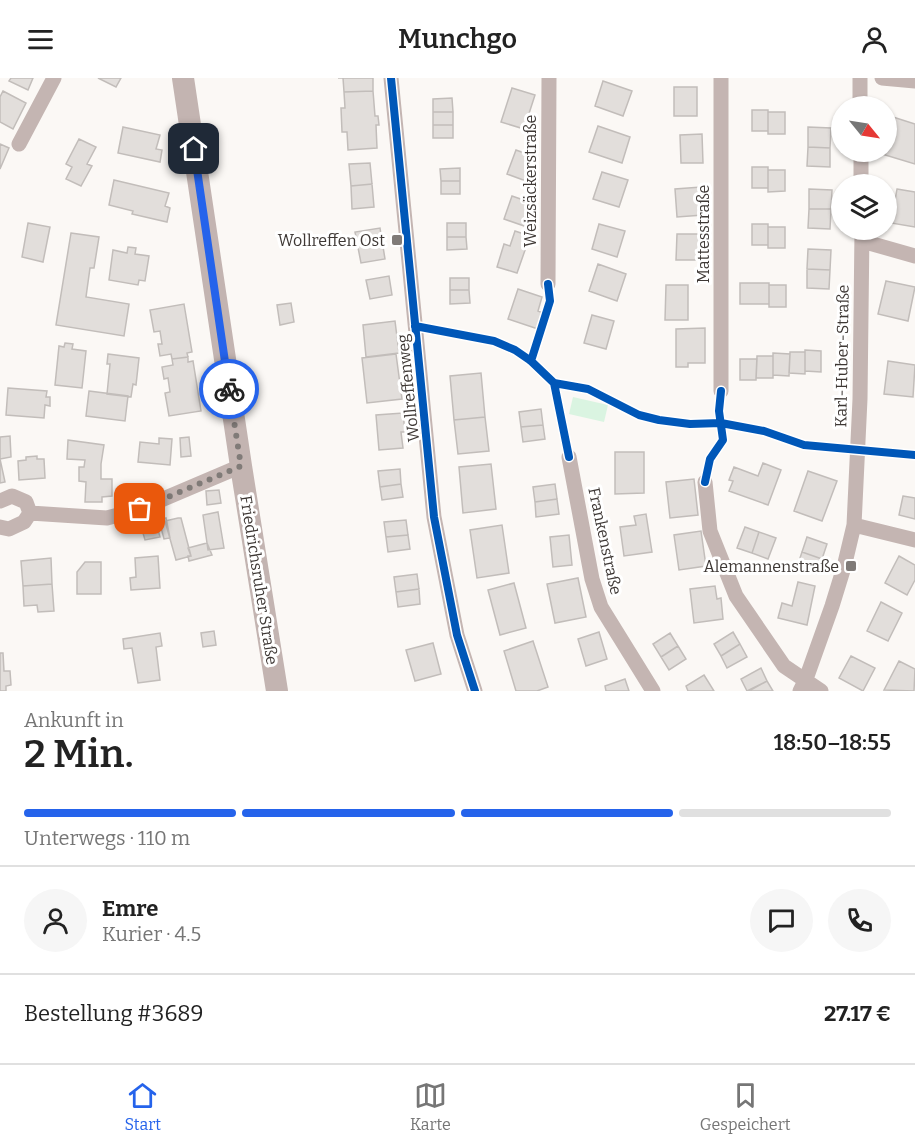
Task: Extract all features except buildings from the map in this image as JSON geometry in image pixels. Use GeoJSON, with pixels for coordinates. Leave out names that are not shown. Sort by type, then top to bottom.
{"type":"FeatureCollection","features":[{"type":"Feature","properties":{"kind":"main road","name":"Friedrichsruher Straße"},"geometry":{"type":"LineString","coordinates":[[183,78],[277,691]]}},
{"type":"Feature","properties":{"kind":"street"},"geometry":{"type":"LineString","coordinates":[[19,144],[54,78]]}},
{"type":"Feature","properties":{"kind":"street","name":"Wollreffenweg"},"geometry":{"type":"LineString","coordinates":[[392,78],[434,517],[457,635],[475,691]]}},
{"type":"Feature","properties":{"kind":"street","name":"Weizsäckerstraße"},"geometry":{"type":"LineString","coordinates":[[548,284],[549,78]]}},
{"type":"Feature","properties":{"kind":"street","name":"Mattesstraße"},"geometry":{"type":"LineString","coordinates":[[721,78],[721,391]]}},
{"type":"Feature","properties":{"kind":"street"},"geometry":{"type":"LineString","coordinates":[[860,78],[860,96]]}},
{"type":"Feature","properties":{"kind":"street"},"geometry":{"type":"LineString","coordinates":[[882,78],[915,81]]}},
{"type":"Feature","properties":{"kind":"street","name":"Karl-Huber-Straße"},"geometry":{"type":"LineString","coordinates":[[803,685],[832,606],[854,525],[860,399],[862,240]]}},
{"type":"Feature","properties":{"kind":"street"},"geometry":{"type":"LineString","coordinates":[[875,240],[915,256]]}},
{"type":"Feature","properties":{"kind":"street","name":"Frankenstraße"},"geometry":{"type":"LineString","coordinates":[[569,457],[592,579],[601,607],[653,691]]}},
{"type":"Feature","properties":{"kind":"street"},"geometry":{"type":"LineString","coordinates":[[30,513],[108,518],[140,509],[241,466]]}},
{"type":"Feature","properties":{"kind":"street"},"geometry":{"type":"LineString","coordinates":[[705,482],[710,531],[736,596],[784,666],[803,685],[821,691]]}},
{"type":"Feature","properties":{"kind":"street"},"geometry":{"type":"LineString","coordinates":[[0,501],[12,496],[26,502],[30,513]]}},
{"type":"Feature","properties":{"kind":"street"},"geometry":{"type":"LineString","coordinates":[[0,527],[9,530],[24,522],[30,513]]}},
{"type":"Feature","properties":{"kind":"street"},"geometry":{"type":"LineString","coordinates":[[854,525],[915,540]]}},
{"type":"Feature","properties":{"kind":"green space"},"geometry":{"type":"Polygon","coordinates":[[[573,397],[608,405],[604,422],[569,414],[573,397]]]}},
{"type":"Feature","properties":{"kind":"cycle path"},"geometry":{"type":"LineString","coordinates":[[391,78],[434,517],[457,635],[475,691]]}},
{"type":"Feature","properties":{"kind":"cycle path"},"geometry":{"type":"LineString","coordinates":[[531,361],[550,301],[548,284]]}},
{"type":"Feature","properties":{"kind":"cycle path"},"geometry":{"type":"LineString","coordinates":[[415,326],[494,341],[515,350],[531,361],[554,383],[588,389],[639,415],[690,424],[721,423],[764,431],[804,445],[915,455]]}},
{"type":"Feature","properties":{"kind":"cycle path"},"geometry":{"type":"LineString","coordinates":[[554,383],[569,457]]}},
{"type":"Feature","properties":{"kind":"cycle path"},"geometry":{"type":"LineString","coordinates":[[705,482],[710,459],[723,440],[719,411],[721,391]]}},
{"type":"Feature","properties":{"kind":"way so far"},"geometry":{"type":"LineString","coordinates":[[140,509],[241,466],[229,389]]}},
{"type":"Feature","properties":{"kind":"place","name":"Wollreffen Ost"},"geometry":{"type":"Point","coordinates":[397,240]}},
{"type":"Feature","properties":{"kind":"place","name":"Alemannenstraße"},"geometry":{"type":"Point","coordinates":[851,566]}},
{"type":"Feature","properties":{"kind":"route"},"geometry":{"type":"LineString","coordinates":[[194,149],[229,389]]}}]}
